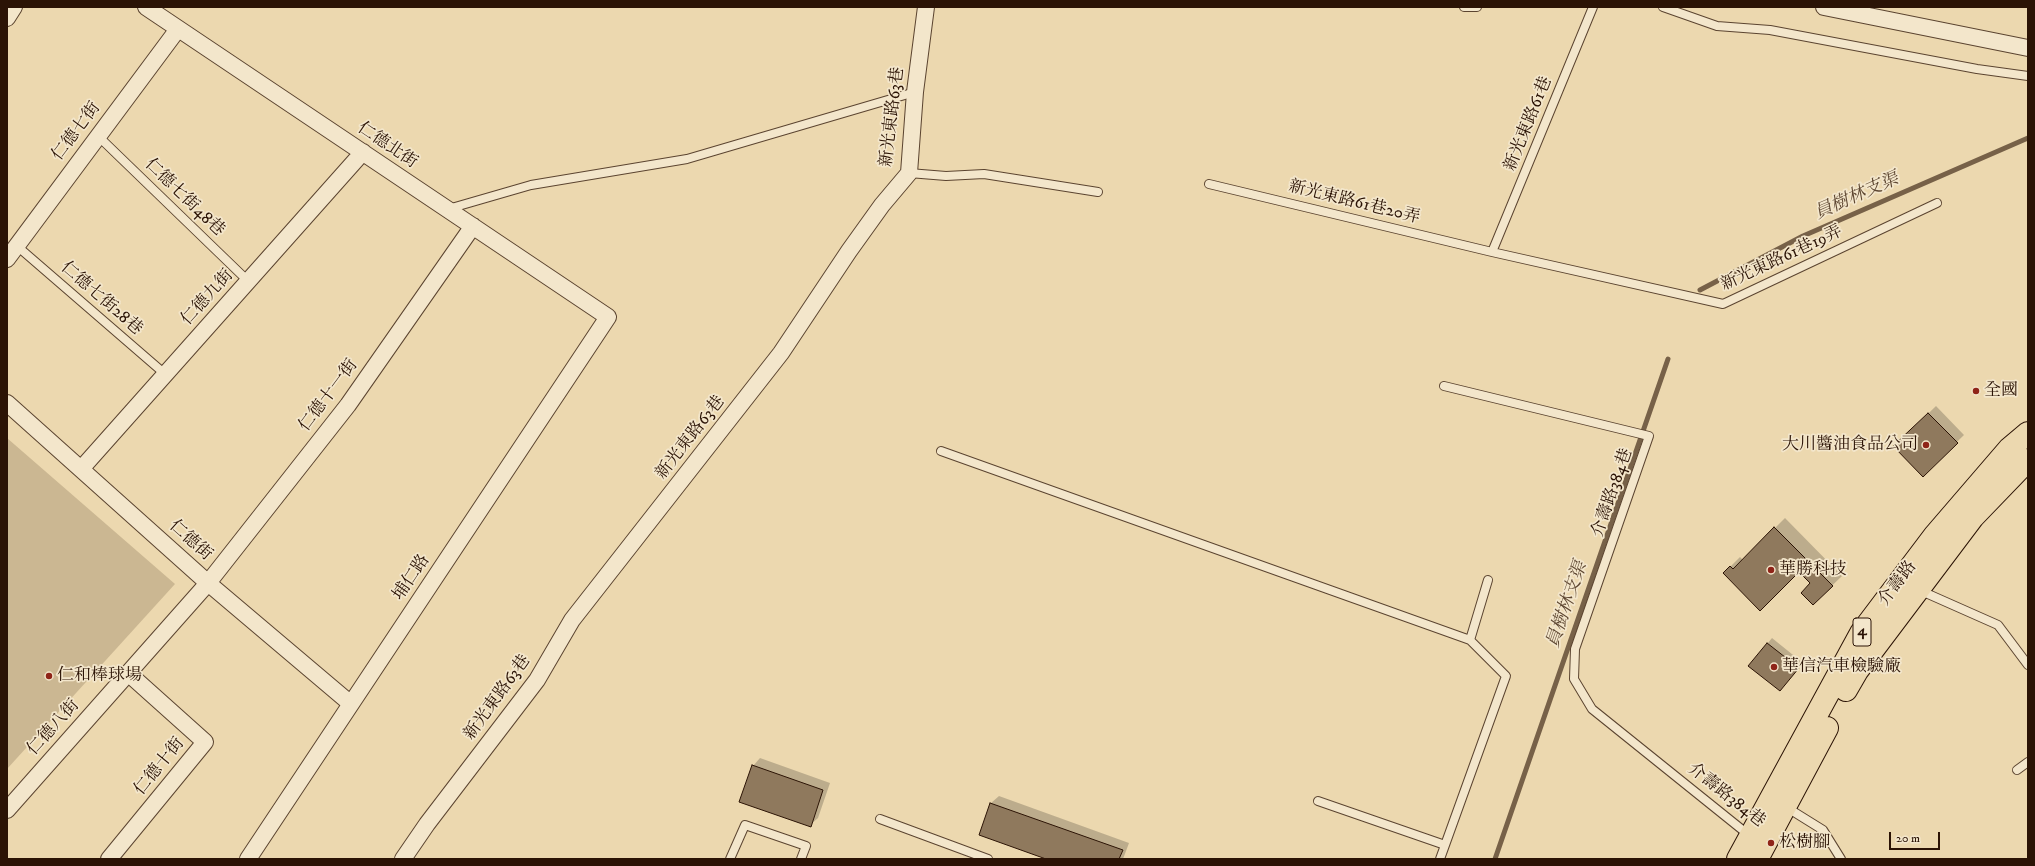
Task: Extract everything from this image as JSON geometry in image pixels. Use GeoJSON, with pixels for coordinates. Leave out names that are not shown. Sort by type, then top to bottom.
{"type":"FeatureCollection","features":[{"type":"Feature","properties":{"kind":"main road","name":"介壽路"},"geometry":{"type":"LineString","coordinates":[[1909,585],[1935,535],[2004,454],[2028,433]]}},
{"type":"Feature","properties":{"kind":"main road","name":"介壽路"},"geometry":{"type":"LineString","coordinates":[[1738,859],[1757,846],[1861,633],[2028,460]]}},
{"type":"Feature","properties":{"kind":"street"},"geometry":{"type":"LineString","coordinates":[[7,18],[14,7]]}},
{"type":"Feature","properties":{"kind":"street","name":"仁德北街"},"geometry":{"type":"LineString","coordinates":[[146,7],[608,317]]}},
{"type":"Feature","properties":{"kind":"street","name":"新光東路63巷"},"geometry":{"type":"LineString","coordinates":[[403,859],[427,824],[537,680],[572,620],[781,353],[849,251],[882,205],[909,173],[915,92],[926,7]]}},
{"type":"Feature","properties":{"kind":"street"},"geometry":{"type":"LineString","coordinates":[[1824,7],[2028,48]]}},
{"type":"Feature","properties":{"kind":"street","name":"仁德七街"},"geometry":{"type":"LineString","coordinates":[[7,259],[178,29]]}},
{"type":"Feature","properties":{"kind":"street","name":"仁德九街"},"geometry":{"type":"LineString","coordinates":[[81,469],[363,152]]}},
{"type":"Feature","properties":{"kind":"street","name":"仁德十一街"},"geometry":{"type":"LineString","coordinates":[[208,583],[348,405],[472,226]]}},
{"type":"Feature","properties":{"kind":"street","name":"埔仁路"},"geometry":{"type":"LineString","coordinates":[[248,859],[608,317]]}},
{"type":"Feature","properties":{"kind":"street","name":"仁德街"},"geometry":{"type":"LineString","coordinates":[[7,402],[208,583],[351,704]]}},
{"type":"Feature","properties":{"kind":"street","name":"仁德八街"},"geometry":{"type":"LineString","coordinates":[[7,810],[208,583]]}},
{"type":"Feature","properties":{"kind":"street","name":"仁德十街"},"geometry":{"type":"LineString","coordinates":[[109,859],[205,742],[128,673]]}},
{"type":"Feature","properties":{"kind":"lane"},"geometry":{"type":"LineString","coordinates":[[1464,7],[1477,7]]}},
{"type":"Feature","properties":{"kind":"lane","name":"新光東路61巷"},"geometry":{"type":"LineString","coordinates":[[1492,252],[1593,7]]}},
{"type":"Feature","properties":{"kind":"lane"},"geometry":{"type":"LineString","coordinates":[[1663,7],[1717,26],[1770,30],[1976,69],[2028,76]]}},
{"type":"Feature","properties":{"kind":"lane"},"geometry":{"type":"LineString","coordinates":[[447,209],[531,185],[687,159],[915,92]]}},
{"type":"Feature","properties":{"kind":"lane","name":"仁德七街48巷"},"geometry":{"type":"LineString","coordinates":[[98,136],[248,281]]}},
{"type":"Feature","properties":{"kind":"lane"},"geometry":{"type":"LineString","coordinates":[[909,173],[946,176],[984,174],[1098,192]]}},
{"type":"Feature","properties":{"kind":"lane","name":"新光東路61巷20弄"},"geometry":{"type":"LineString","coordinates":[[1208,184],[1492,252]]}},
{"type":"Feature","properties":{"kind":"lane","name":"新光東路61巷19弄"},"geometry":{"type":"LineString","coordinates":[[1492,252],[1723,304],[1937,203]]}},
{"type":"Feature","properties":{"kind":"lane","name":"仁德七街28巷"},"geometry":{"type":"LineString","coordinates":[[16,246],[166,374]]}},
{"type":"Feature","properties":{"kind":"lane","name":"介壽路384巷"},"geometry":{"type":"LineString","coordinates":[[1444,386],[1649,436],[1575,649],[1574,679],[1592,708],[1757,846]]}},
{"type":"Feature","properties":{"kind":"lane"},"geometry":{"type":"LineString","coordinates":[[941,451],[1470,640],[1506,676],[1440,859]]}},
{"type":"Feature","properties":{"kind":"lane"},"geometry":{"type":"LineString","coordinates":[[1470,640],[1488,580]]}},
{"type":"Feature","properties":{"kind":"lane"},"geometry":{"type":"LineString","coordinates":[[1909,585],[1998,625],[2028,665]]}},
{"type":"Feature","properties":{"kind":"lane"},"geometry":{"type":"LineString","coordinates":[[2017,770],[2028,762]]}},
{"type":"Feature","properties":{"kind":"lane"},"geometry":{"type":"LineString","coordinates":[[1318,801],[1445,845]]}},
{"type":"Feature","properties":{"kind":"lane"},"geometry":{"type":"LineString","coordinates":[[1778,803],[1823,830],[1841,859]]}},
{"type":"Feature","properties":{"kind":"lane"},"geometry":{"type":"LineString","coordinates":[[880,819],[988,859]]}},
{"type":"Feature","properties":{"kind":"lane"},"geometry":{"type":"LineString","coordinates":[[730,859],[745,825],[806,846],[801,859]]}},
{"type":"Feature","properties":{"kind":"shaded area","name":"仁和棒球場"},"geometry":{"type":"Polygon","coordinates":[[[7,438],[175,584],[7,769],[7,438]]]}},
{"type":"Feature","properties":{"kind":"building","name":"大川醬油食品公司"},"geometry":{"type":"Polygon","coordinates":[[[1928,413],[1958,443],[1923,477],[1893,446],[1928,413]]]}},
{"type":"Feature","properties":{"kind":"building","name":"華勝科技"},"geometry":{"type":"Polygon","coordinates":[[[1774,527],[1833,586],[1813,605],[1801,593],[1810,583],[1799,572],[1760,611],[1723,573],[1730,566],[1733,569],[1774,527]]]}},
{"type":"Feature","properties":{"kind":"building","name":"華信汽車檢驗廠"},"geometry":{"type":"Polygon","coordinates":[[[1767,643],[1799,668],[1780,691],[1748,666],[1767,643]]]}},
{"type":"Feature","properties":{"kind":"building"},"geometry":{"type":"Polygon","coordinates":[[[752,765],[823,790],[811,827],[739,802],[752,765]]]}},
{"type":"Feature","properties":{"kind":"building"},"geometry":{"type":"Polygon","coordinates":[[[990,803],[1123,850],[1119,859],[1046,859],[979,835],[990,803]]]}},
{"type":"Feature","properties":{"kind":"waterway","name":"員樹林支渠"},"geometry":{"type":"LineString","coordinates":[[1700,290],[1803,236],[2028,138]]}},
{"type":"Feature","properties":{"kind":"waterway","name":"員樹林支渠"},"geometry":{"type":"LineString","coordinates":[[1495,859],[1668,359]]}},
{"type":"Feature","properties":{"kind":"place","name":"全國"},"geometry":{"type":"Point","coordinates":[1976,391]}},
{"type":"Feature","properties":{"kind":"place","name":"大川醬油食品公司"},"geometry":{"type":"Point","coordinates":[1926,445]}},
{"type":"Feature","properties":{"kind":"place","name":"華勝科技"},"geometry":{"type":"Point","coordinates":[1771,570]}},
{"type":"Feature","properties":{"kind":"place","name":"華信汽車檢驗廠"},"geometry":{"type":"Point","coordinates":[1774,667]}},
{"type":"Feature","properties":{"kind":"place","name":"仁和棒球場"},"geometry":{"type":"Point","coordinates":[49,676]}},
{"type":"Feature","properties":{"kind":"place","name":"松樹腳"},"geometry":{"type":"Point","coordinates":[1771,843]}}]}
